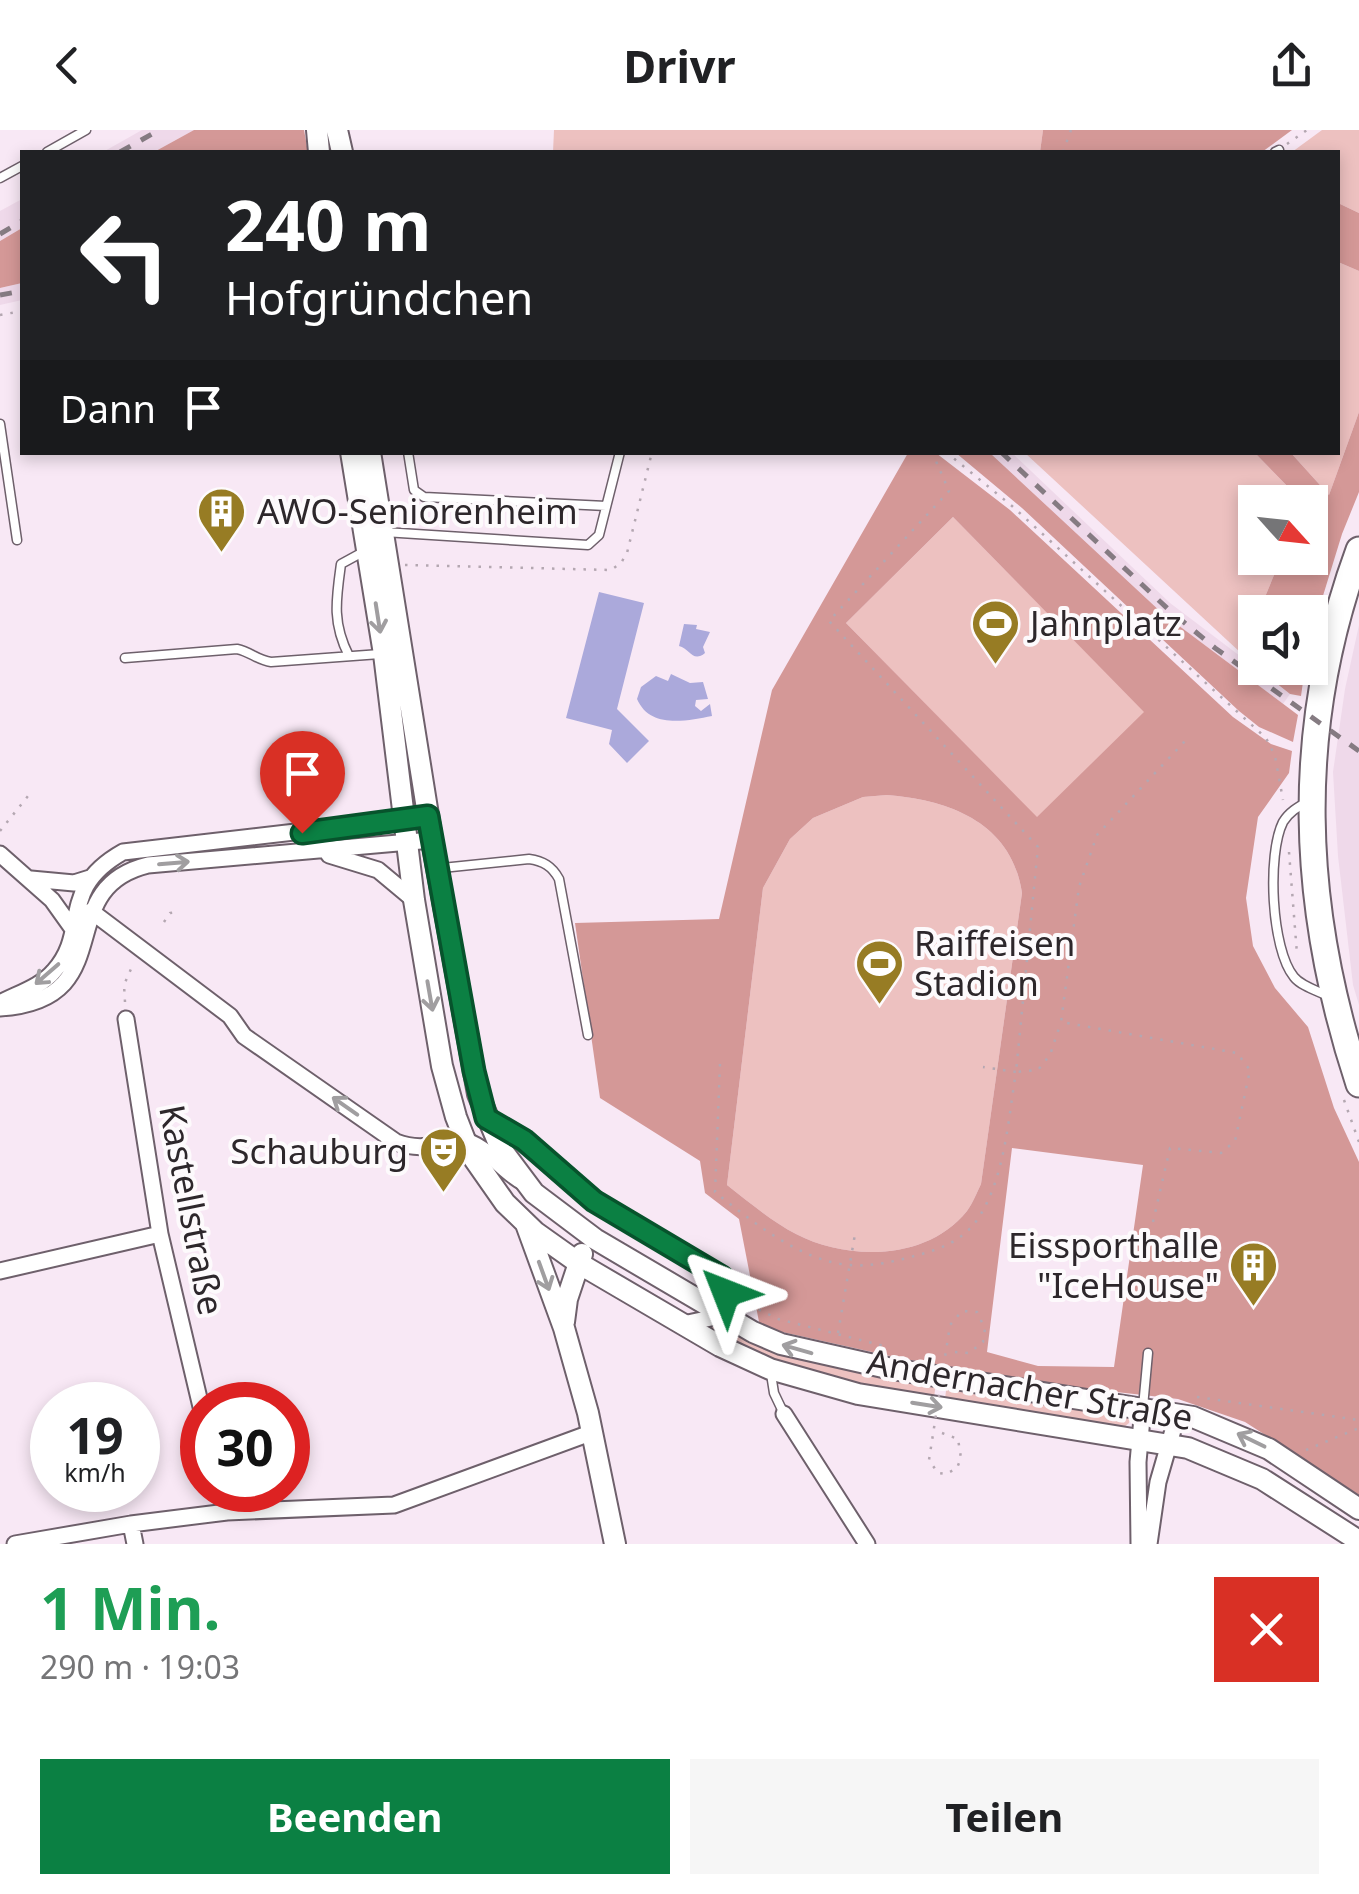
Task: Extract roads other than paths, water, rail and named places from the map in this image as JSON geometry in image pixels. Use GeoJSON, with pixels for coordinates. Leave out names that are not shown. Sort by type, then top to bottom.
{"type":"FeatureCollection","features":[{"type":"Feature","properties":{"kind":"main road"},"geometry":{"type":"LineString","coordinates":[[1359,550],[1325,674],[1313,751],[1311,800],[1320,928],[1334,999],[1359,1084]]}},
{"type":"Feature","properties":{"kind":"street","name":"Andernacher Straße"},"geometry":{"type":"LineString","coordinates":[[351,455],[384,654],[414,900],[442,1066],[465,1141],[496,1193],[526,1224],[580,1264],[681,1324],[770,1369],[858,1394],[1169,1444],[1224,1460],[1262,1478],[1359,1540]]}},
{"type":"Feature","properties":{"kind":"street","name":"Andernacher Straße"},"geometry":{"type":"LineString","coordinates":[[371,455],[432,840],[474,1071],[486,1118],[501,1150],[524,1182],[577,1228],[721,1302],[766,1338],[809,1352],[931,1375],[1143,1407],[1180,1404],[1287,1460],[1359,1509]]}},
{"type":"Feature","properties":{"kind":"street"},"geometry":{"type":"LineString","coordinates":[[31,879],[74,883],[90,878],[104,862],[123,852],[428,816]]}},
{"type":"Feature","properties":{"kind":"street"},"geometry":{"type":"LineString","coordinates":[[0,1006],[52,974],[65,954],[72,928],[89,903],[116,876],[148,865],[432,840]]}},
{"type":"Feature","properties":{"kind":"street"},"geometry":{"type":"LineString","coordinates":[[315,851],[378,870],[414,900]]}},
{"type":"Feature","properties":{"kind":"street"},"geometry":{"type":"LineString","coordinates":[[0,854],[52,900],[72,928]]}},
{"type":"Feature","properties":{"kind":"street"},"geometry":{"type":"LineString","coordinates":[[0,1006],[41,1000],[64,985],[80,960],[90,878]]}},
{"type":"Feature","properties":{"kind":"street"},"geometry":{"type":"LineString","coordinates":[[52,900],[89,903],[142,950],[230,1016],[244,1036],[396,1142],[418,1149],[465,1141],[508,1175],[524,1182]]}},
{"type":"Feature","properties":{"kind":"street","name":"Kastellstraße"},"geometry":{"type":"LineString","coordinates":[[126,1019],[160,1234],[195,1382]]}},
{"type":"Feature","properties":{"kind":"street","name":"Andernacher Straße"},"geometry":{"type":"LineString","coordinates":[[486,1118],[524,1140],[594,1201],[722,1277],[721,1302]]}},
{"type":"Feature","properties":{"kind":"street"},"geometry":{"type":"LineString","coordinates":[[526,1224],[564,1328],[593,1432],[615,1544]]}},
{"type":"Feature","properties":{"kind":"street"},"geometry":{"type":"LineString","coordinates":[[564,1328],[567,1299],[580,1264],[582,1246],[577,1228]]}},
{"type":"Feature","properties":{"kind":"street"},"geometry":{"type":"LineString","coordinates":[[0,1270],[160,1234]]}},
{"type":"Feature","properties":{"kind":"street"},"geometry":{"type":"LineString","coordinates":[[681,1324],[705,1321],[721,1302]]}},
{"type":"Feature","properties":{"kind":"street"},"geometry":{"type":"LineString","coordinates":[[1150,1544],[1158,1482],[1180,1404]]}},
{"type":"Feature","properties":{"kind":"street"},"geometry":{"type":"LineString","coordinates":[[1139,1544],[1139,1438],[1143,1407]]}},
{"type":"Feature","properties":{"kind":"street"},"geometry":{"type":"LineString","coordinates":[[784,1414],[867,1544]]}},
{"type":"Feature","properties":{"kind":"street"},"geometry":{"type":"LineString","coordinates":[[310,1508],[394,1505],[593,1432]]}},
{"type":"Feature","properties":{"kind":"street"},"geometry":{"type":"LineString","coordinates":[[15,1544],[226,1512]]}},
{"type":"Feature","properties":{"kind":"street"},"geometry":{"type":"LineString","coordinates":[[131,1524],[135,1544]]}},
{"type":"Feature","properties":{"kind":"lane"},"geometry":{"type":"LineString","coordinates":[[51,150],[86,130]]}},
{"type":"Feature","properties":{"kind":"lane"},"geometry":{"type":"LineString","coordinates":[[0,424],[17,540]]}},
{"type":"Feature","properties":{"kind":"lane"},"geometry":{"type":"LineString","coordinates":[[384,532],[588,545],[599,536],[619,455]]}},
{"type":"Feature","properties":{"kind":"lane"},"geometry":{"type":"LineString","coordinates":[[409,456],[414,490],[424,497],[606,506]]}},
{"type":"Feature","properties":{"kind":"lane"},"geometry":{"type":"LineString","coordinates":[[349,656],[338,634],[336,600],[341,564],[367,550]]}},
{"type":"Feature","properties":{"kind":"lane"},"geometry":{"type":"LineString","coordinates":[[125,658],[237,649],[271,662],[384,654]]}},
{"type":"Feature","properties":{"kind":"lane"},"geometry":{"type":"LineString","coordinates":[[1311,800],[1287,818],[1277,844],[1274,883],[1278,946],[1294,978],[1334,999]]}},
{"type":"Feature","properties":{"kind":"lane"},"geometry":{"type":"LineString","coordinates":[[437,868],[529,859],[540,860],[556,872],[588,1035]]}},
{"type":"Feature","properties":{"kind":"lane"},"geometry":{"type":"LineString","coordinates":[[1143,1407],[1148,1353]]}},
{"type":"Feature","properties":{"kind":"lane"},"geometry":{"type":"LineString","coordinates":[[770,1369],[774,1393],[784,1414]]}},
{"type":"Feature","properties":{"kind":"water"},"geometry":{"type":"Polygon","coordinates":[[[599,592],[644,603],[617,709],[649,741],[627,763],[609,744],[612,730],[566,718],[599,592]]]}},
{"type":"Feature","properties":{"kind":"water"},"geometry":{"type":"Polygon","coordinates":[[[684,624],[710,632],[701,656],[679,646],[684,624]]]}},
{"type":"Feature","properties":{"kind":"water"},"geometry":{"type":"Polygon","coordinates":[[[671,674],[690,683],[703,682],[708,699],[696,700],[695,706],[701,711],[710,704],[712,716],[670,721],[643,709],[637,699],[641,687],[656,676],[668,681],[671,674]]]}},
{"type":"Feature","properties":{"kind":"railway"},"geometry":{"type":"LineString","coordinates":[[124,150],[159,130]]}},
{"type":"Feature","properties":{"kind":"railway"},"geometry":{"type":"LineString","coordinates":[[0,234],[20,222]]}},
{"type":"Feature","properties":{"kind":"railway"},"geometry":{"type":"LineString","coordinates":[[0,295],[20,291]]}},
{"type":"Feature","properties":{"kind":"railway"},"geometry":{"type":"LineString","coordinates":[[1004,455],[1168,609],[1215,648],[1359,751]]}},
{"type":"Feature","properties":{"kind":"place","name":"AWO-Seniorenheim"},"geometry":{"type":"Point","coordinates":[222,554]}},
{"type":"Feature","properties":{"kind":"place","name":"Jahnplatz"},"geometry":{"type":"Point","coordinates":[995,666]}},
{"type":"Feature","properties":{"kind":"place","name":"Raiffeisen Stadion"},"geometry":{"type":"Point","coordinates":[879,1006]}},
{"type":"Feature","properties":{"kind":"place","name":"Schauburg"},"geometry":{"type":"Point","coordinates":[443,1194]}},
{"type":"Feature","properties":{"kind":"place","name":"Eissporthalle \"IceHouse\""},"geometry":{"type":"Point","coordinates":[1254,1308]}}]}
